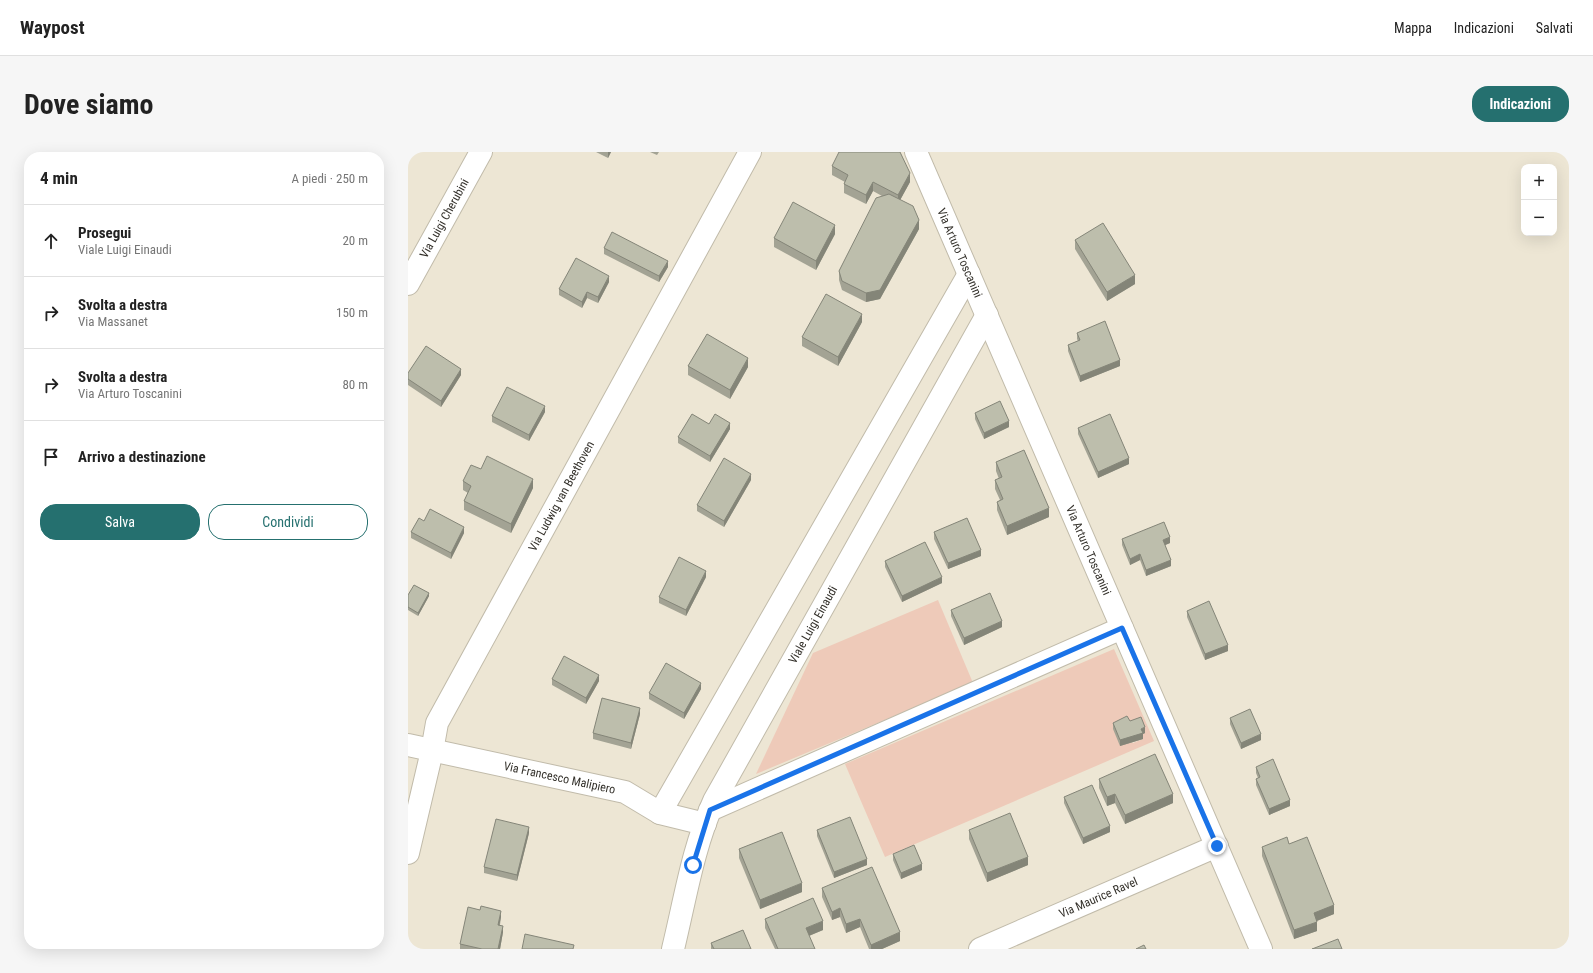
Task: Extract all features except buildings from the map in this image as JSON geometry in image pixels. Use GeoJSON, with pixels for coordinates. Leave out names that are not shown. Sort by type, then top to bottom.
{"type":"FeatureCollection","features":[{"type":"Feature","properties":{"kind":"street","name":"Via Luigi Cherubini"},"geometry":{"type":"LineString","coordinates":[[408,284],[481,152]]}},
{"type":"Feature","properties":{"kind":"street","name":"Via Ludwig van Beethoven"},"geometry":{"type":"LineString","coordinates":[[408,853],[432,751],[437,723],[750,152]]}},
{"type":"Feature","properties":{"kind":"street","name":"Via Arturo Toscanini"},"geometry":{"type":"LineString","coordinates":[[916,152],[1261,949]]}},
{"type":"Feature","properties":{"kind":"street"},"geometry":{"type":"LineString","coordinates":[[660,813],[969,274]]}},
{"type":"Feature","properties":{"kind":"street","name":"Viale Luigi Einaudi"},"geometry":{"type":"LineString","coordinates":[[673,949],[708,817],[987,315]]}},
{"type":"Feature","properties":{"kind":"street"},"geometry":{"type":"LineString","coordinates":[[708,817],[1122,628]]}},
{"type":"Feature","properties":{"kind":"street","name":"Via Francesco Malipiero"},"geometry":{"type":"LineString","coordinates":[[408,745],[625,792],[660,813],[708,817]]}},
{"type":"Feature","properties":{"kind":"street","name":"Via Maurice Ravel"},"geometry":{"type":"LineString","coordinates":[[980,949],[1217,846]]}},
{"type":"Feature","properties":{"kind":"shaded area"},"geometry":{"type":"Polygon","coordinates":[[[938,600],[973,683],[756,774],[813,653],[938,600]]]}},
{"type":"Feature","properties":{"kind":"shaded area"},"geometry":{"type":"Polygon","coordinates":[[[1114,649],[1154,741],[885,857],[845,764],[1114,649]],[[1127,722],[1113,729],[1133,743],[1143,738],[1127,722]]]}},
{"type":"Feature","properties":{"kind":"route"},"geometry":{"type":"LineString","coordinates":[[693,865],[710,810],[1122,628],[1217,846]]}}]}
